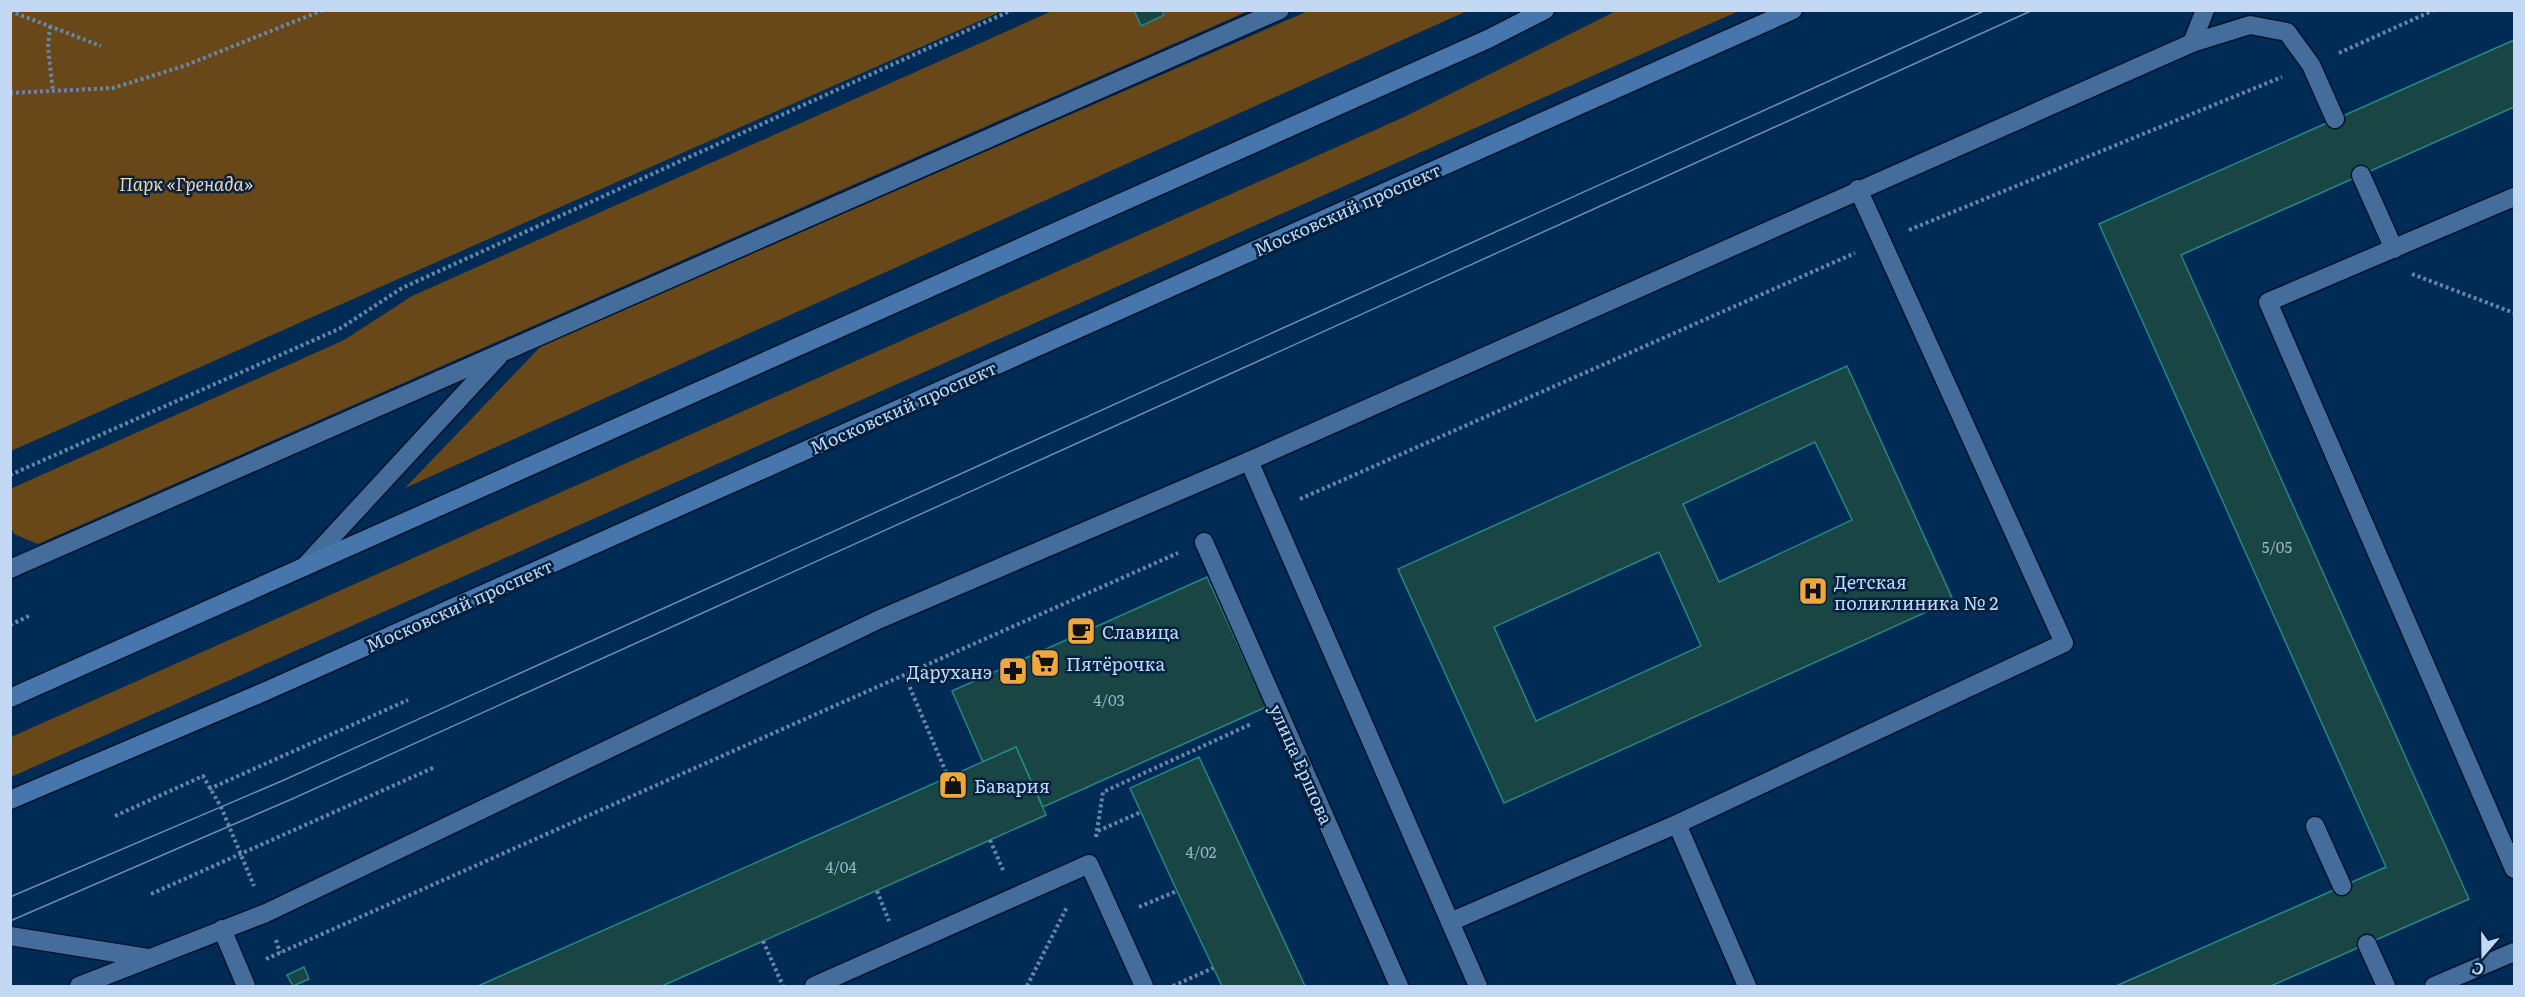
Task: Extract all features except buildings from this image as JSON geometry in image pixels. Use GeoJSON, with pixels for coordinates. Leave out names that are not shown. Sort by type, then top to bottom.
{"type":"FeatureCollection","features":[{"type":"Feature","properties":{"kind":"main road"},"geometry":{"type":"LineString","coordinates":[[10,698],[302,570],[1477,44],[1545,10]]}},
{"type":"Feature","properties":{"kind":"main road","name":"Московский проспект"},"geometry":{"type":"LineString","coordinates":[[10,800],[266,691],[1793,10]]}},
{"type":"Feature","properties":{"kind":"street"},"geometry":{"type":"LineString","coordinates":[[10,569],[1280,10]]}},
{"type":"Feature","properties":{"kind":"street"},"geometry":{"type":"LineString","coordinates":[[2192,43],[2205,10]]}},
{"type":"Feature","properties":{"kind":"street"},"geometry":{"type":"LineString","coordinates":[[79,987],[266,913],[880,619],[1249,460],[2192,43],[2250,25],[2287,32],[2311,65],[2335,119]]}},
{"type":"Feature","properties":{"kind":"street"},"geometry":{"type":"LineString","coordinates":[[2361,175],[2394,249]]}},
{"type":"Feature","properties":{"kind":"street"},"geometry":{"type":"LineString","coordinates":[[1450,922],[1677,824],[2064,643],[1858,189]]}},
{"type":"Feature","properties":{"kind":"street"},"geometry":{"type":"LineString","coordinates":[[2514,197],[2268,302],[2514,869]]}},
{"type":"Feature","properties":{"kind":"street"},"geometry":{"type":"LineString","coordinates":[[302,570],[504,350]]}},
{"type":"Feature","properties":{"kind":"street"},"geometry":{"type":"LineString","coordinates":[[1249,460],[1478,987]]}},
{"type":"Feature","properties":{"kind":"street","name":"улица Ершова"},"geometry":{"type":"LineString","coordinates":[[1204,542],[1399,987]]}},
{"type":"Feature","properties":{"kind":"street"},"geometry":{"type":"LineString","coordinates":[[1677,824],[1747,987]]}},
{"type":"Feature","properties":{"kind":"street"},"geometry":{"type":"LineString","coordinates":[[2315,826],[2342,886]]}},
{"type":"Feature","properties":{"kind":"street"},"geometry":{"type":"LineString","coordinates":[[814,987],[1089,864],[1144,987]]}},
{"type":"Feature","properties":{"kind":"street"},"geometry":{"type":"LineString","coordinates":[[222,929],[242,979]]}},
{"type":"Feature","properties":{"kind":"street"},"geometry":{"type":"LineString","coordinates":[[10,936],[148,958]]}},
{"type":"Feature","properties":{"kind":"street"},"geometry":{"type":"LineString","coordinates":[[2367,944],[2386,987]]}},
{"type":"Feature","properties":{"kind":"street"},"geometry":{"type":"LineString","coordinates":[[2434,987],[2514,952]]}},
{"type":"Feature","properties":{"kind":"path"},"geometry":{"type":"LineString","coordinates":[[10,93],[113,88],[184,66],[323,10]]}},
{"type":"Feature","properties":{"kind":"path"},"geometry":{"type":"LineString","coordinates":[[10,475],[341,328],[402,288],[1012,10]]}},
{"type":"Feature","properties":{"kind":"path"},"geometry":{"type":"LineString","coordinates":[[1272,512],[1881,241],[2311,65],[2434,10]]}},
{"type":"Feature","properties":{"kind":"path"},"geometry":{"type":"LineString","coordinates":[[10,11],[101,46]]}},
{"type":"Feature","properties":{"kind":"path"},"geometry":{"type":"LineString","coordinates":[[50,26],[48,48],[53,91]]}},
{"type":"Feature","properties":{"kind":"path"},"geometry":{"type":"LineString","coordinates":[[2394,249],[2403,271],[2514,313]]}},
{"type":"Feature","properties":{"kind":"path"},"geometry":{"type":"LineString","coordinates":[[242,979],[280,953],[1204,542]]}},
{"type":"Feature","properties":{"kind":"path"},"geometry":{"type":"LineString","coordinates":[[10,625],[29,616]]}},
{"type":"Feature","properties":{"kind":"path"},"geometry":{"type":"LineString","coordinates":[[905,676],[948,777]]}},
{"type":"Feature","properties":{"kind":"path"},"geometry":{"type":"LineString","coordinates":[[209,789],[408,700]]}},
{"type":"Feature","properties":{"kind":"path"},"geometry":{"type":"LineString","coordinates":[[1027,987],[1089,864],[1103,792],[1279,711]]}},
{"type":"Feature","properties":{"kind":"path"},"geometry":{"type":"LineString","coordinates":[[151,894],[435,767]]}},
{"type":"Feature","properties":{"kind":"path"},"geometry":{"type":"LineString","coordinates":[[115,816],[203,776],[221,807],[266,913],[280,953]]}},
{"type":"Feature","properties":{"kind":"path"},"geometry":{"type":"LineString","coordinates":[[1097,831],[1141,812]]}},
{"type":"Feature","properties":{"kind":"path"},"geometry":{"type":"LineString","coordinates":[[1114,919],[1177,891]]}},
{"type":"Feature","properties":{"kind":"path"},"geometry":{"type":"LineString","coordinates":[[763,941],[783,987]]}},
{"type":"Feature","properties":{"kind":"path"},"geometry":{"type":"LineString","coordinates":[[1172,987],[1213,968]]}},
{"type":"Feature","properties":{"kind":"green space","name":"Парк «Гренада»"},"geometry":{"type":"Polygon","coordinates":[[[11,10],[1002,10],[1002,11],[11,451],[11,10]]]}},
{"type":"Feature","properties":{"kind":"green space"},"geometry":{"type":"Polygon","coordinates":[[[1052,11],[1248,11],[38,544],[14,534],[11,527],[10,489],[344,340],[412,296],[1052,11]]]}},
{"type":"Feature","properties":{"kind":"green space"},"geometry":{"type":"Polygon","coordinates":[[[1308,11],[1467,11],[405,488],[542,345],[1308,11]]]}},
{"type":"Feature","properties":{"kind":"green space"},"geometry":{"type":"Polygon","coordinates":[[[1616,11],[1739,11],[11,777],[11,737],[1404,117],[1616,11]]]}},
{"type":"Feature","properties":{"kind":"tram line"},"geometry":{"type":"LineString","coordinates":[[10,897],[284,780],[1986,10]]}},
{"type":"Feature","properties":{"kind":"tram line"},"geometry":{"type":"LineString","coordinates":[[10,921],[292,799],[2033,10]]}},
{"type":"Feature","properties":{"kind":"place","name":"Детская поликлиника № 2"},"geometry":{"type":"Point","coordinates":[1813,591]}},
{"type":"Feature","properties":{"kind":"place","name":"Славица"},"geometry":{"type":"Point","coordinates":[1081,631]}},
{"type":"Feature","properties":{"kind":"place","name":"Пятёрочка"},"geometry":{"type":"Point","coordinates":[1045,663]}},
{"type":"Feature","properties":{"kind":"place","name":"Даруханэ"},"geometry":{"type":"Point","coordinates":[1013,671]}},
{"type":"Feature","properties":{"kind":"place","name":"Бавария"},"geometry":{"type":"Point","coordinates":[953,785]}}]}
